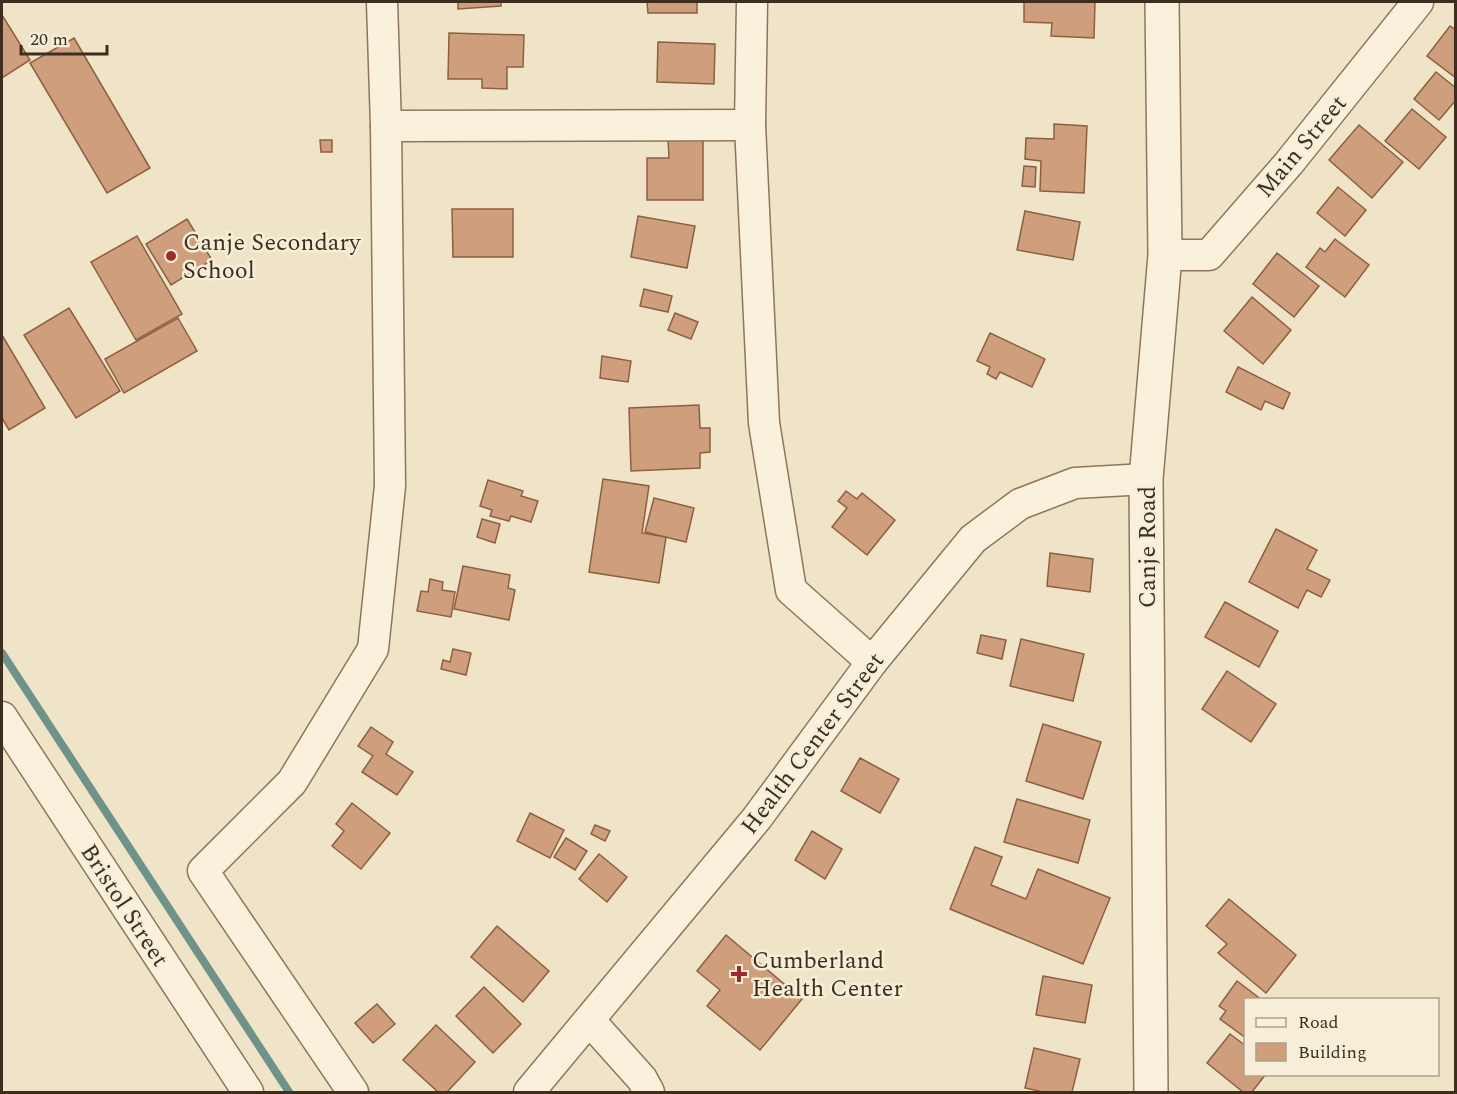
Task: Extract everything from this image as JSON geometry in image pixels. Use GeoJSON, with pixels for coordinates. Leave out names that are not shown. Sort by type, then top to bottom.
{"type":"FeatureCollection","features":[{"type":"Feature","properties":{"kind":"street"},"geometry":{"type":"LineString","coordinates":[[353,1092],[203,871],[292,782],[373,649],[390,486],[386,126],[382,2]]}},
{"type":"Feature","properties":{"kind":"street"},"geometry":{"type":"LineString","coordinates":[[752,2],[750,125],[764,423],[791,590],[872,662]]}},
{"type":"Feature","properties":{"kind":"street","name":"Canje Road"},"geometry":{"type":"LineString","coordinates":[[1151,1092],[1146,479],[1165,255],[1162,2]]}},
{"type":"Feature","properties":{"kind":"street","name":"Main Street"},"geometry":{"type":"LineString","coordinates":[[1165,255],[1209,255],[1289,163],[1418,2]]}},
{"type":"Feature","properties":{"kind":"street"},"geometry":{"type":"LineString","coordinates":[[386,126],[750,125]]}},
{"type":"Feature","properties":{"kind":"street","name":"Health Center Street"},"geometry":{"type":"LineString","coordinates":[[529,1092],[757,818],[872,662],[973,539],[1020,504],[1075,483],[1146,479]]}},
{"type":"Feature","properties":{"kind":"street","name":"Bristol Street"},"geometry":{"type":"LineString","coordinates":[[2,717],[248,1092]]}},
{"type":"Feature","properties":{"kind":"street"},"geometry":{"type":"LineString","coordinates":[[590,1021],[642,1079],[649,1092]]}},
{"type":"Feature","properties":{"kind":"building"},"geometry":{"type":"Polygon","coordinates":[[[458,2],[501,2],[501,6],[458,9],[458,2]]]}},
{"type":"Feature","properties":{"kind":"building"},"geometry":{"type":"Polygon","coordinates":[[[647,2],[697,2],[697,13],[648,13],[647,2]]]}},
{"type":"Feature","properties":{"kind":"building"},"geometry":{"type":"Polygon","coordinates":[[[1024,2],[1095,2],[1094,38],[1051,36],[1052,23],[1024,22],[1024,2]]]}},
{"type":"Feature","properties":{"kind":"building"},"geometry":{"type":"Polygon","coordinates":[[[2,15],[30,60],[2,78],[2,15]]]}},
{"type":"Feature","properties":{"kind":"building"},"geometry":{"type":"Polygon","coordinates":[[[1450,26],[1456,30],[1456,78],[1427,56],[1450,26]]]}},
{"type":"Feature","properties":{"kind":"building"},"geometry":{"type":"Polygon","coordinates":[[[449,33],[524,35],[523,67],[507,67],[507,89],[482,88],[482,79],[448,79],[449,33]]]}},
{"type":"Feature","properties":{"kind":"building"},"geometry":{"type":"Polygon","coordinates":[[[74,38],[150,168],[107,193],[30,63],[74,38]]]}},
{"type":"Feature","properties":{"kind":"building"},"geometry":{"type":"Polygon","coordinates":[[[658,42],[715,44],[714,84],[657,82],[658,42]]]}},
{"type":"Feature","properties":{"kind":"building"},"geometry":{"type":"Polygon","coordinates":[[[1436,72],[1456,88],[1456,100],[1439,120],[1414,99],[1436,72]]]}},
{"type":"Feature","properties":{"kind":"building"},"geometry":{"type":"Polygon","coordinates":[[[1412,109],[1446,137],[1419,169],[1385,141],[1412,109]]]}},
{"type":"Feature","properties":{"kind":"building"},"geometry":{"type":"Polygon","coordinates":[[[1054,124],[1087,126],[1084,193],[1040,191],[1041,161],[1025,159],[1026,138],[1054,139],[1054,124]]]}},
{"type":"Feature","properties":{"kind":"building"},"geometry":{"type":"Polygon","coordinates":[[[1359,125],[1403,162],[1372,198],[1329,160],[1359,125]]]}},
{"type":"Feature","properties":{"kind":"building"},"geometry":{"type":"Polygon","coordinates":[[[668,139],[703,139],[703,200],[647,200],[647,158],[669,158],[668,139]]]}},
{"type":"Feature","properties":{"kind":"building"},"geometry":{"type":"Polygon","coordinates":[[[320,140],[332,140],[332,152],[321,152],[320,140]]]}},
{"type":"Feature","properties":{"kind":"building"},"geometry":{"type":"Polygon","coordinates":[[[1024,166],[1036,167],[1035,187],[1022,186],[1024,166]]]}},
{"type":"Feature","properties":{"kind":"building"},"geometry":{"type":"Polygon","coordinates":[[[1338,187],[1366,210],[1345,236],[1317,213],[1338,187]]]}},
{"type":"Feature","properties":{"kind":"building"},"geometry":{"type":"Polygon","coordinates":[[[452,209],[513,209],[513,257],[453,257],[452,209]]]}},
{"type":"Feature","properties":{"kind":"building"},"geometry":{"type":"Polygon","coordinates":[[[1025,211],[1080,222],[1073,260],[1017,250],[1025,211]]]}},
{"type":"Feature","properties":{"kind":"building"},"geometry":{"type":"Polygon","coordinates":[[[638,216],[695,226],[687,268],[631,257],[638,216]]]}},
{"type":"Feature","properties":{"kind":"building"},"geometry":{"type":"Polygon","coordinates":[[[187,219],[212,260],[171,285],[146,244],[187,219]]]}},
{"type":"Feature","properties":{"kind":"building"},"geometry":{"type":"Polygon","coordinates":[[[137,236],[182,314],[136,340],[91,262],[137,236]]]}},
{"type":"Feature","properties":{"kind":"building"},"geometry":{"type":"Polygon","coordinates":[[[1335,239],[1369,265],[1345,297],[1306,267],[1320,248],[1325,252],[1335,239]]]}},
{"type":"Feature","properties":{"kind":"building"},"geometry":{"type":"Polygon","coordinates":[[[1277,253],[1319,286],[1294,317],[1253,284],[1277,253]]]}},
{"type":"Feature","properties":{"kind":"building"},"geometry":{"type":"Polygon","coordinates":[[[644,289],[672,296],[668,312],[640,306],[644,289]]]}},
{"type":"Feature","properties":{"kind":"building"},"geometry":{"type":"Polygon","coordinates":[[[1252,297],[1291,330],[1263,364],[1224,331],[1252,297]]]}},
{"type":"Feature","properties":{"kind":"building"},"geometry":{"type":"Polygon","coordinates":[[[69,308],[120,391],[76,418],[24,335],[69,308]]]}},
{"type":"Feature","properties":{"kind":"building"},"geometry":{"type":"Polygon","coordinates":[[[675,313],[698,322],[691,339],[668,330],[675,313]]]}},
{"type":"Feature","properties":{"kind":"building"},"geometry":{"type":"Polygon","coordinates":[[[178,318],[197,351],[124,393],[105,359],[178,318]]]}},
{"type":"Feature","properties":{"kind":"building"},"geometry":{"type":"Polygon","coordinates":[[[990,333],[1045,359],[1032,387],[1000,372],[996,379],[987,374],[990,367],[977,361],[990,333]]]}},
{"type":"Feature","properties":{"kind":"building"},"geometry":{"type":"Polygon","coordinates":[[[2,335],[45,408],[9,430],[2,418],[2,335]]]}},
{"type":"Feature","properties":{"kind":"building"},"geometry":{"type":"Polygon","coordinates":[[[602,356],[631,361],[628,382],[600,378],[602,356]]]}},
{"type":"Feature","properties":{"kind":"building"},"geometry":{"type":"Polygon","coordinates":[[[1238,367],[1290,393],[1283,409],[1265,401],[1261,410],[1226,392],[1238,367]]]}},
{"type":"Feature","properties":{"kind":"building"},"geometry":{"type":"Polygon","coordinates":[[[699,405],[700,428],[710,428],[710,452],[700,453],[700,468],[631,471],[629,408],[699,405]]]}},
{"type":"Feature","properties":{"kind":"building"},"geometry":{"type":"Polygon","coordinates":[[[603,479],[649,486],[642,533],[666,537],[659,583],[589,572],[603,479]]]}},
{"type":"Feature","properties":{"kind":"building"},"geometry":{"type":"Polygon","coordinates":[[[488,480],[523,491],[521,496],[538,501],[531,522],[511,516],[509,521],[490,516],[492,510],[480,506],[488,480]]]}},
{"type":"Feature","properties":{"kind":"building"},"geometry":{"type":"Polygon","coordinates":[[[846,491],[857,499],[862,493],[895,520],[867,555],[832,527],[847,508],[838,501],[846,491]]]}},
{"type":"Feature","properties":{"kind":"building"},"geometry":{"type":"Polygon","coordinates":[[[654,498],[694,508],[686,542],[645,532],[654,498]]]}},
{"type":"Feature","properties":{"kind":"building"},"geometry":{"type":"Polygon","coordinates":[[[482,519],[500,524],[495,543],[477,537],[482,519]]]}},
{"type":"Feature","properties":{"kind":"building"},"geometry":{"type":"Polygon","coordinates":[[[1276,529],[1317,550],[1307,569],[1330,580],[1321,597],[1307,590],[1298,608],[1249,582],[1276,529]]]}},
{"type":"Feature","properties":{"kind":"building"},"geometry":{"type":"Polygon","coordinates":[[[1050,553],[1093,559],[1090,592],[1047,586],[1050,553]]]}},
{"type":"Feature","properties":{"kind":"building"},"geometry":{"type":"Polygon","coordinates":[[[463,566],[510,575],[508,588],[515,590],[509,620],[454,609],[463,566]]]}},
{"type":"Feature","properties":{"kind":"building"},"geometry":{"type":"Polygon","coordinates":[[[430,579],[443,582],[442,590],[455,592],[451,617],[417,611],[421,591],[428,592],[430,579]]]}},
{"type":"Feature","properties":{"kind":"building"},"geometry":{"type":"Polygon","coordinates":[[[1225,602],[1278,631],[1259,667],[1205,637],[1225,602]]]}},
{"type":"Feature","properties":{"kind":"building"},"geometry":{"type":"Polygon","coordinates":[[[981,635],[1006,640],[1002,659],[977,653],[981,635]]]}},
{"type":"Feature","properties":{"kind":"building"},"geometry":{"type":"Polygon","coordinates":[[[1021,639],[1084,654],[1073,701],[1010,686],[1021,639]]]}},
{"type":"Feature","properties":{"kind":"building"},"geometry":{"type":"Polygon","coordinates":[[[453,649],[471,653],[466,675],[441,669],[443,660],[450,662],[453,649]]]}},
{"type":"Feature","properties":{"kind":"building"},"geometry":{"type":"Polygon","coordinates":[[[1227,671],[1276,704],[1251,742],[1202,709],[1227,671]]]}},
{"type":"Feature","properties":{"kind":"building"},"geometry":{"type":"Polygon","coordinates":[[[1043,724],[1101,742],[1083,799],[1026,781],[1043,724]]]}},
{"type":"Feature","properties":{"kind":"building"},"geometry":{"type":"Polygon","coordinates":[[[371,727],[393,742],[386,754],[413,772],[397,795],[362,772],[373,756],[358,746],[371,727]]]}},
{"type":"Feature","properties":{"kind":"building"},"geometry":{"type":"Polygon","coordinates":[[[860,758],[899,779],[880,813],[841,791],[860,758]]]}},
{"type":"Feature","properties":{"kind":"building"},"geometry":{"type":"Polygon","coordinates":[[[1017,799],[1090,820],[1078,863],[1004,842],[1017,799]]]}},
{"type":"Feature","properties":{"kind":"building"},"geometry":{"type":"Polygon","coordinates":[[[352,803],[390,833],[361,869],[332,846],[344,831],[336,824],[352,803]]]}},
{"type":"Feature","properties":{"kind":"building"},"geometry":{"type":"Polygon","coordinates":[[[530,813],[564,830],[550,858],[517,841],[530,813]]]}},
{"type":"Feature","properties":{"kind":"building"},"geometry":{"type":"Polygon","coordinates":[[[595,825],[610,831],[605,841],[591,834],[595,825]]]}},
{"type":"Feature","properties":{"kind":"building"},"geometry":{"type":"Polygon","coordinates":[[[812,831],[842,849],[825,879],[795,860],[812,831]]]}},
{"type":"Feature","properties":{"kind":"building"},"geometry":{"type":"Polygon","coordinates":[[[566,838],[587,851],[575,870],[554,857],[566,838]]]}},
{"type":"Feature","properties":{"kind":"building"},"geometry":{"type":"Polygon","coordinates":[[[975,847],[1002,857],[991,885],[1026,899],[1038,869],[1110,898],[1083,964],[950,909],[975,847]]]}},
{"type":"Feature","properties":{"kind":"building"},"geometry":{"type":"Polygon","coordinates":[[[599,854],[627,877],[607,902],[579,879],[599,854]]]}},
{"type":"Feature","properties":{"kind":"building"},"geometry":{"type":"Polygon","coordinates":[[[1229,899],[1296,955],[1266,993],[1218,953],[1227,944],[1206,926],[1229,899]]]}},
{"type":"Feature","properties":{"kind":"building"},"geometry":{"type":"Polygon","coordinates":[[[497,926],[549,971],[523,1002],[471,957],[497,926]]]}},
{"type":"Feature","properties":{"kind":"building"},"geometry":{"type":"Polygon","coordinates":[[[726,935],[802,999],[760,1050],[707,1006],[720,990],[697,971],[726,935]]]}},
{"type":"Feature","properties":{"kind":"building"},"geometry":{"type":"Polygon","coordinates":[[[1043,976],[1092,985],[1085,1023],[1036,1015],[1043,976]]]}},
{"type":"Feature","properties":{"kind":"building"},"geometry":{"type":"Polygon","coordinates":[[[1237,981],[1259,998],[1244,998],[1244,1037],[1220,1019],[1226,1011],[1219,1006],[1237,981]]]}},
{"type":"Feature","properties":{"kind":"building"},"geometry":{"type":"Polygon","coordinates":[[[484,987],[521,1024],[493,1053],[456,1016],[484,987]]]}},
{"type":"Feature","properties":{"kind":"building"},"geometry":{"type":"Polygon","coordinates":[[[377,1004],[395,1024],[373,1043],[355,1023],[377,1004]]]}},
{"type":"Feature","properties":{"kind":"building"},"geometry":{"type":"Polygon","coordinates":[[[436,1025],[475,1062],[447,1092],[438,1092],[403,1060],[436,1025]]]}},
{"type":"Feature","properties":{"kind":"building"},"geometry":{"type":"Polygon","coordinates":[[[1230,1034],[1244,1044],[1244,1076],[1264,1076],[1252,1092],[1243,1092],[1207,1063],[1230,1034]]]}},
{"type":"Feature","properties":{"kind":"building"},"geometry":{"type":"Polygon","coordinates":[[[1034,1048],[1080,1059],[1072,1092],[1043,1092],[1025,1088],[1034,1048]]]}},
{"type":"Feature","properties":{"kind":"waterway"},"geometry":{"type":"LineString","coordinates":[[2,653],[289,1092]]}},
{"type":"Feature","properties":{"kind":"place","name":"Canje Secondary School"},"geometry":{"type":"Point","coordinates":[171,256]}},
{"type":"Feature","properties":{"kind":"place","name":"Cumberland Health Center"},"geometry":{"type":"Point","coordinates":[739,974]}}]}
